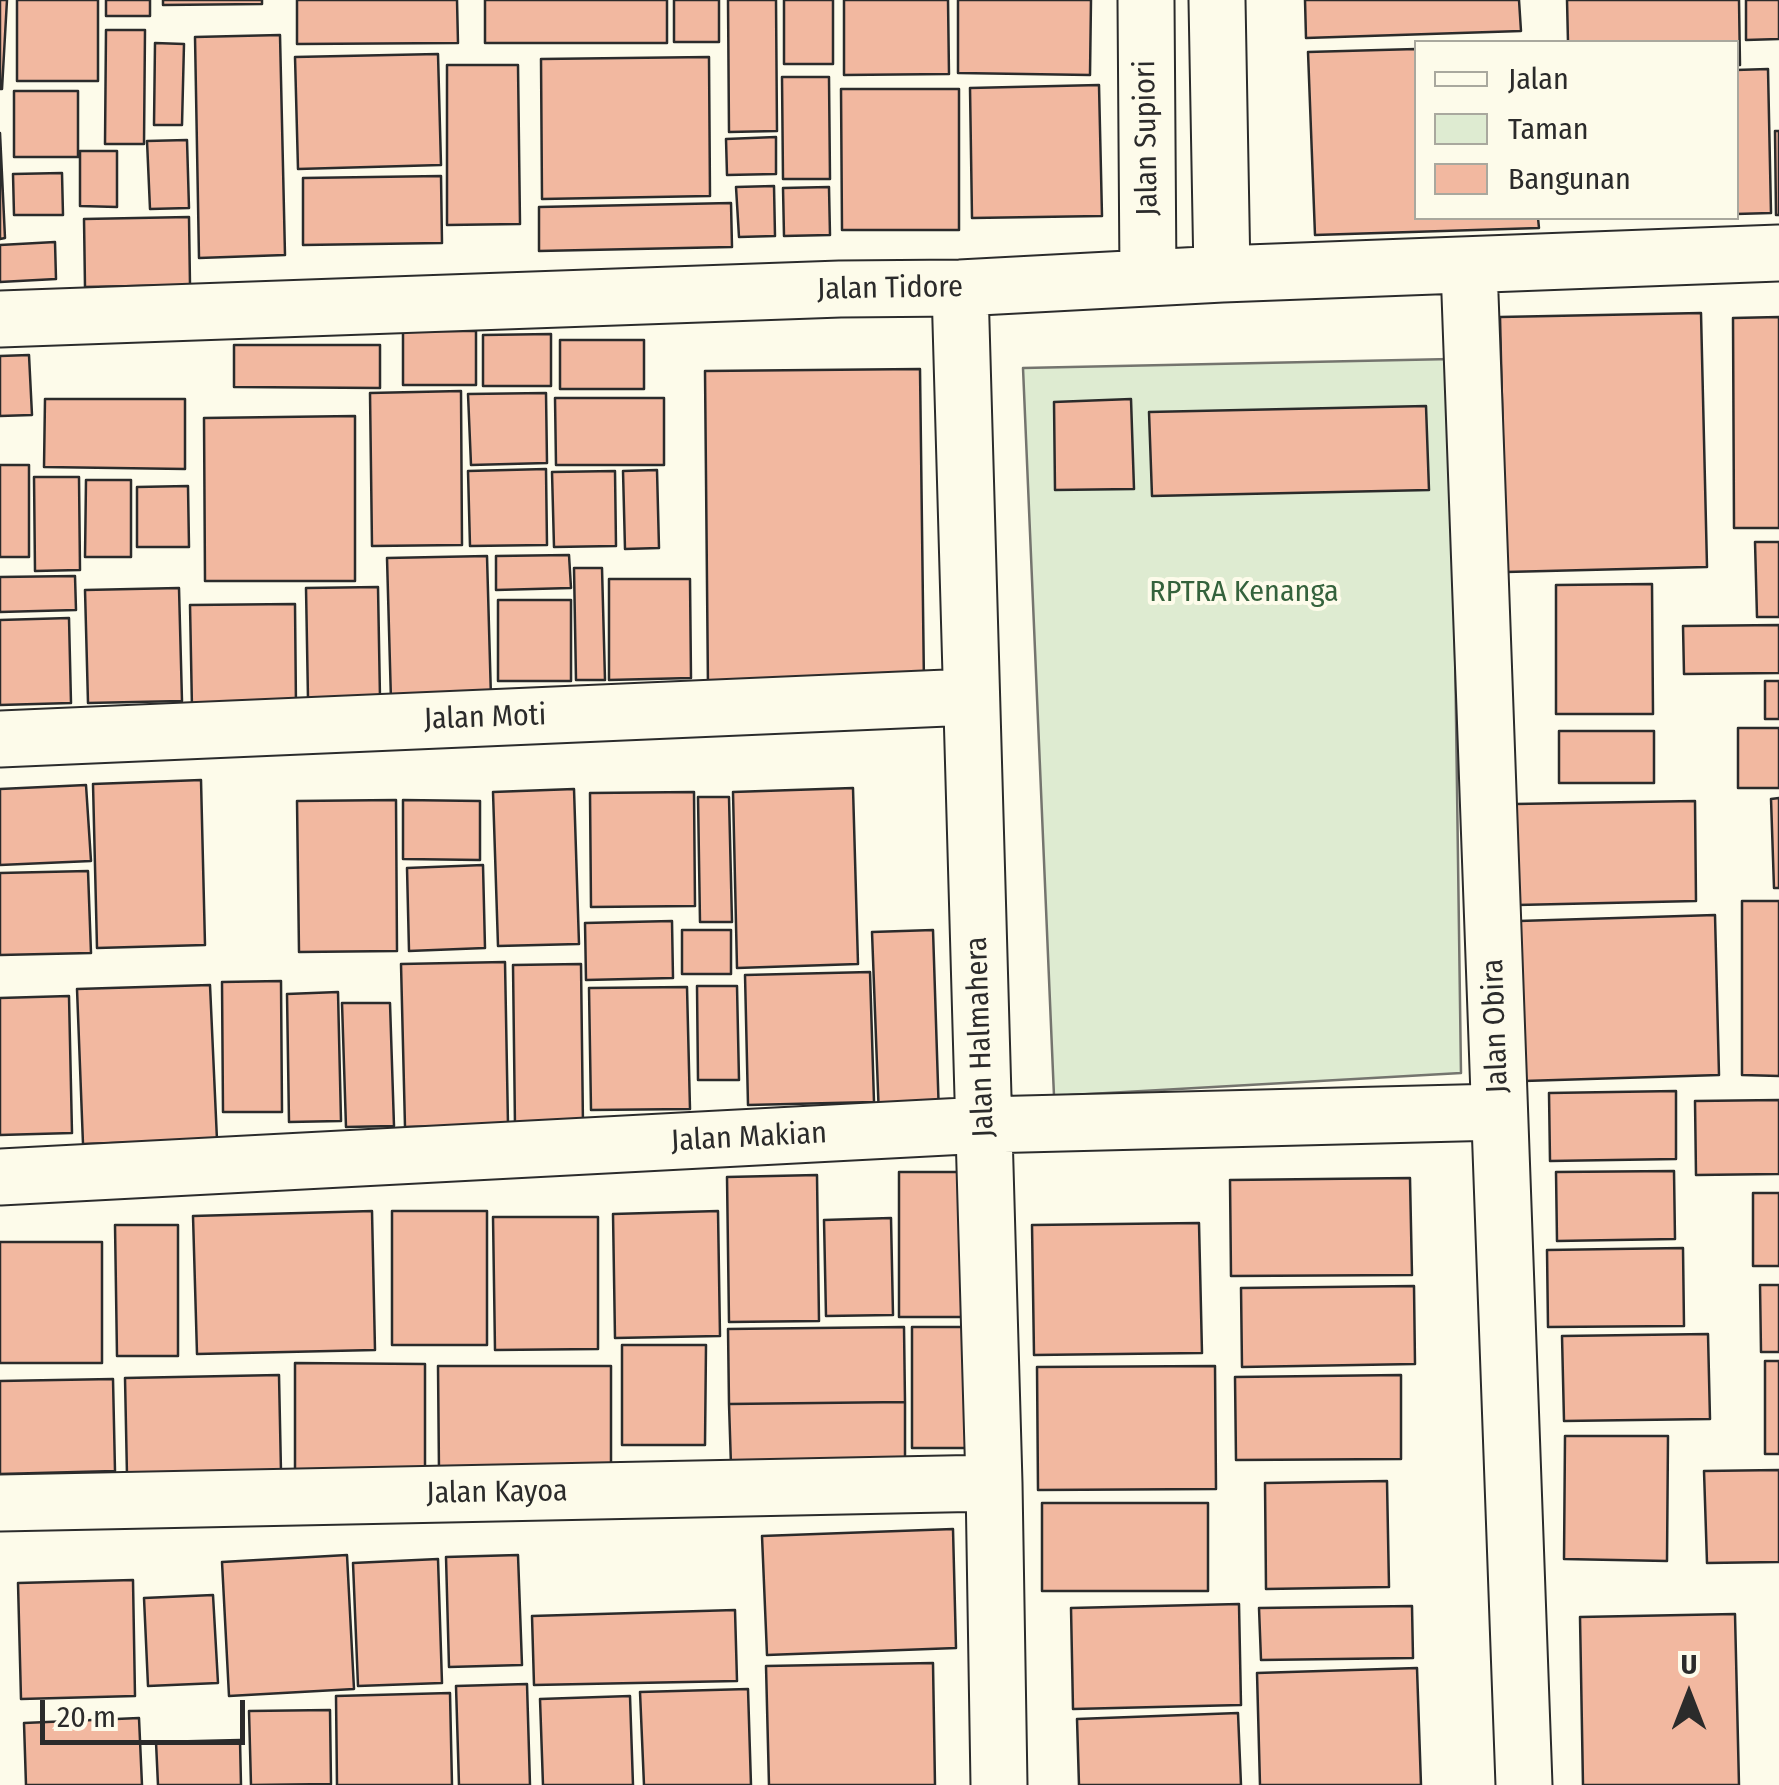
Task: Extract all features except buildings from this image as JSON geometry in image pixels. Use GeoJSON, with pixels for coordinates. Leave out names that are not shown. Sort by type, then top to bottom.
{"type":"FeatureCollection","features":[{"type":"Feature","properties":{"kind":"street","name":"Jalan Supiori"},"geometry":{"type":"LineString","coordinates":[[1146,0],[1148,277]]}},
{"type":"Feature","properties":{"kind":"street"},"geometry":{"type":"LineString","coordinates":[[1218,0],[1222,274]]}},
{"type":"Feature","properties":{"kind":"street","name":"Jalan Tidore"},"geometry":{"type":"LineString","coordinates":[[0,319],[960,288],[1779,253]]}},
{"type":"Feature","properties":{"kind":"street","name":"Jalan Obira"},"geometry":{"type":"LineString","coordinates":[[1470,267],[1524,1785]]}},
{"type":"Feature","properties":{"kind":"street","name":"Jalan Halmahera"},"geometry":{"type":"LineString","coordinates":[[960,288],[999,1785]]}},
{"type":"Feature","properties":{"kind":"street","name":"Jalan Moti"},"geometry":{"type":"LineString","coordinates":[[0,739],[970,696]]}},
{"type":"Feature","properties":{"kind":"street","name":"Jalan Makian"},"geometry":{"type":"LineString","coordinates":[[0,1177],[984,1125],[1499,1112]]}},
{"type":"Feature","properties":{"kind":"street","name":"Jalan Kayoa"},"geometry":{"type":"LineString","coordinates":[[0,1502],[994,1484]]}},
{"type":"Feature","properties":{"kind":"green space","name":"RPTRA Kenanga"},"geometry":{"type":"Polygon","coordinates":[[[1451,359],[1461,1073],[1054,1096],[1023,368],[1451,359]]]}}]}
